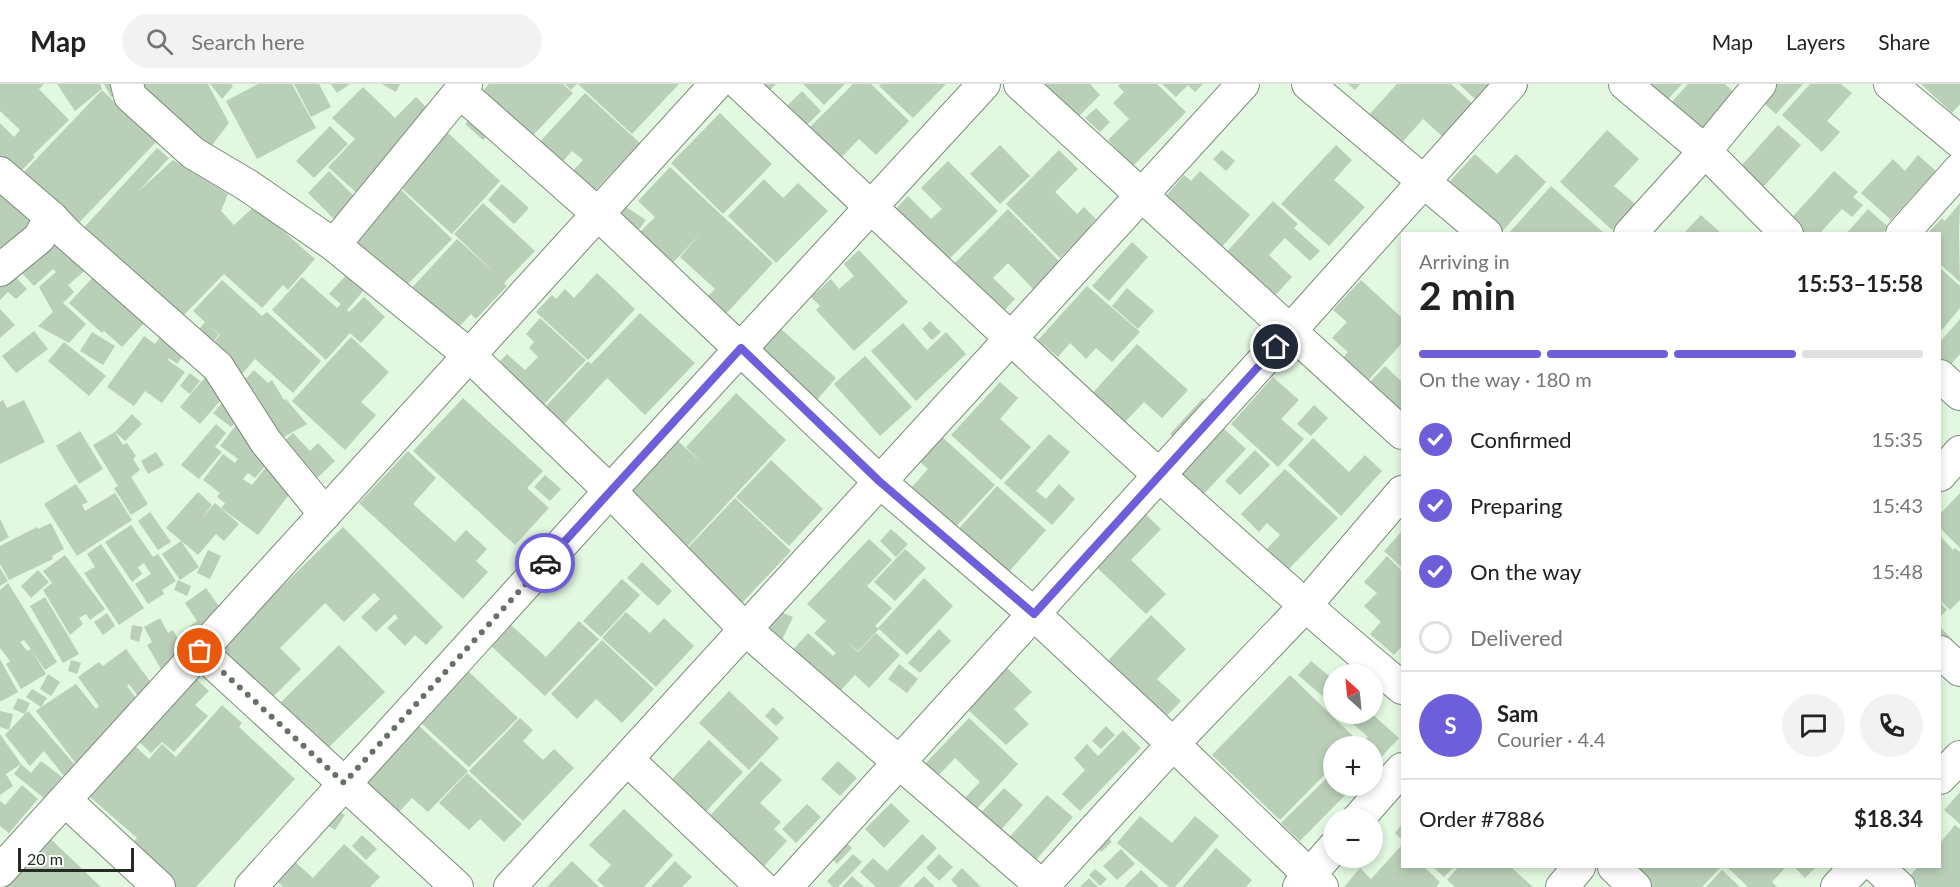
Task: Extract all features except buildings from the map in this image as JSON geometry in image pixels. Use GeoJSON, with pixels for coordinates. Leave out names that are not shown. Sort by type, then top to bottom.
{"type":"FeatureCollection","features":[{"type":"Feature","properties":{"kind":"street"},"geometry":{"type":"LineString","coordinates":[[127,84],[130,96],[194,153],[247,185],[334,245],[469,355],[610,491],[745,629],[1042,887],[1173,744],[1305,606],[1401,493]]}},
{"type":"Feature","properties":{"kind":"street"},"geometry":{"type":"LineString","coordinates":[[0,871],[716,84]]}},
{"type":"Feature","properties":{"kind":"street"},"geometry":{"type":"LineString","coordinates":[[740,84],[1159,476],[1305,606],[1401,687]]}},
{"type":"Feature","properties":{"kind":"street"},"geometry":{"type":"LineString","coordinates":[[251,887],[610,491],[984,84]]}},
{"type":"Feature","properties":{"kind":"street"},"geometry":{"type":"LineString","coordinates":[[1020,84],[1401,432]]}},
{"type":"Feature","properties":{"kind":"street"},"geometry":{"type":"LineString","coordinates":[[510,887],[1243,84]]}},
{"type":"Feature","properties":{"kind":"street"},"geometry":{"type":"LineString","coordinates":[[1308,84],[1425,180],[1484,232]]}},
{"type":"Feature","properties":{"kind":"street"},"geometry":{"type":"LineString","coordinates":[[786,887],[1511,84]]}},
{"type":"Feature","properties":{"kind":"street"},"geometry":{"type":"LineString","coordinates":[[1625,84],[1705,151],[1785,232]]}},
{"type":"Feature","properties":{"kind":"street"},"geometry":{"type":"LineString","coordinates":[[1632,232],[1705,151],[1760,84]]}},
{"type":"Feature","properties":{"kind":"street"},"geometry":{"type":"LineString","coordinates":[[1890,84],[1960,142]]}},
{"type":"Feature","properties":{"kind":"street"},"geometry":{"type":"LineString","coordinates":[[334,245],[463,88],[741,348],[879,481],[1034,614],[1173,744],[1310,883],[1323,864]]}},
{"type":"Feature","properties":{"kind":"street"},"geometry":{"type":"LineString","coordinates":[[1904,232],[1960,169]]}},
{"type":"Feature","properties":{"kind":"street"},"geometry":{"type":"LineString","coordinates":[[0,173],[218,368],[266,442],[325,514]]}},
{"type":"Feature","properties":{"kind":"street"},"geometry":{"type":"LineString","coordinates":[[0,270],[39,238],[51,217]]}},
{"type":"Feature","properties":{"kind":"street"},"geometry":{"type":"LineString","coordinates":[[1941,377],[1960,394]]}},
{"type":"Feature","properties":{"kind":"street"},"geometry":{"type":"LineString","coordinates":[[1941,474],[1960,452]]}},
{"type":"Feature","properties":{"kind":"street"},"geometry":{"type":"LineString","coordinates":[[200,651],[457,887]]}},
{"type":"Feature","properties":{"kind":"street"},"geometry":{"type":"LineString","coordinates":[[1941,653],[1960,670]]}},
{"type":"Feature","properties":{"kind":"street"},"geometry":{"type":"LineString","coordinates":[[1941,777],[1960,757]]}},
{"type":"Feature","properties":{"kind":"street"},"geometry":{"type":"LineString","coordinates":[[627,759],[762,887]]}},
{"type":"Feature","properties":{"kind":"street"},"geometry":{"type":"LineString","coordinates":[[1368,808],[1401,770]]}},
{"type":"Feature","properties":{"kind":"street"},"geometry":{"type":"LineString","coordinates":[[65,800],[159,887]]}},
{"type":"Feature","properties":{"kind":"street"},"geometry":{"type":"LineString","coordinates":[[1562,887],[1578,868]]}},
{"type":"Feature","properties":{"kind":"street"},"geometry":{"type":"LineString","coordinates":[[1615,868],[1635,887]]}},
{"type":"Feature","properties":{"kind":"street"},"geometry":{"type":"LineString","coordinates":[[1837,887],[1855,868]]}},
{"type":"Feature","properties":{"kind":"street"},"geometry":{"type":"LineString","coordinates":[[1878,868],[1899,887]]}},
{"type":"Feature","properties":{"kind":"way so far"},"geometry":{"type":"LineString","coordinates":[[200,651],[344,783],[545,563]]}},
{"type":"Feature","properties":{"kind":"route"},"geometry":{"type":"LineString","coordinates":[[545,563],[741,348],[879,481],[1034,614],[1276,347]]}}]}
